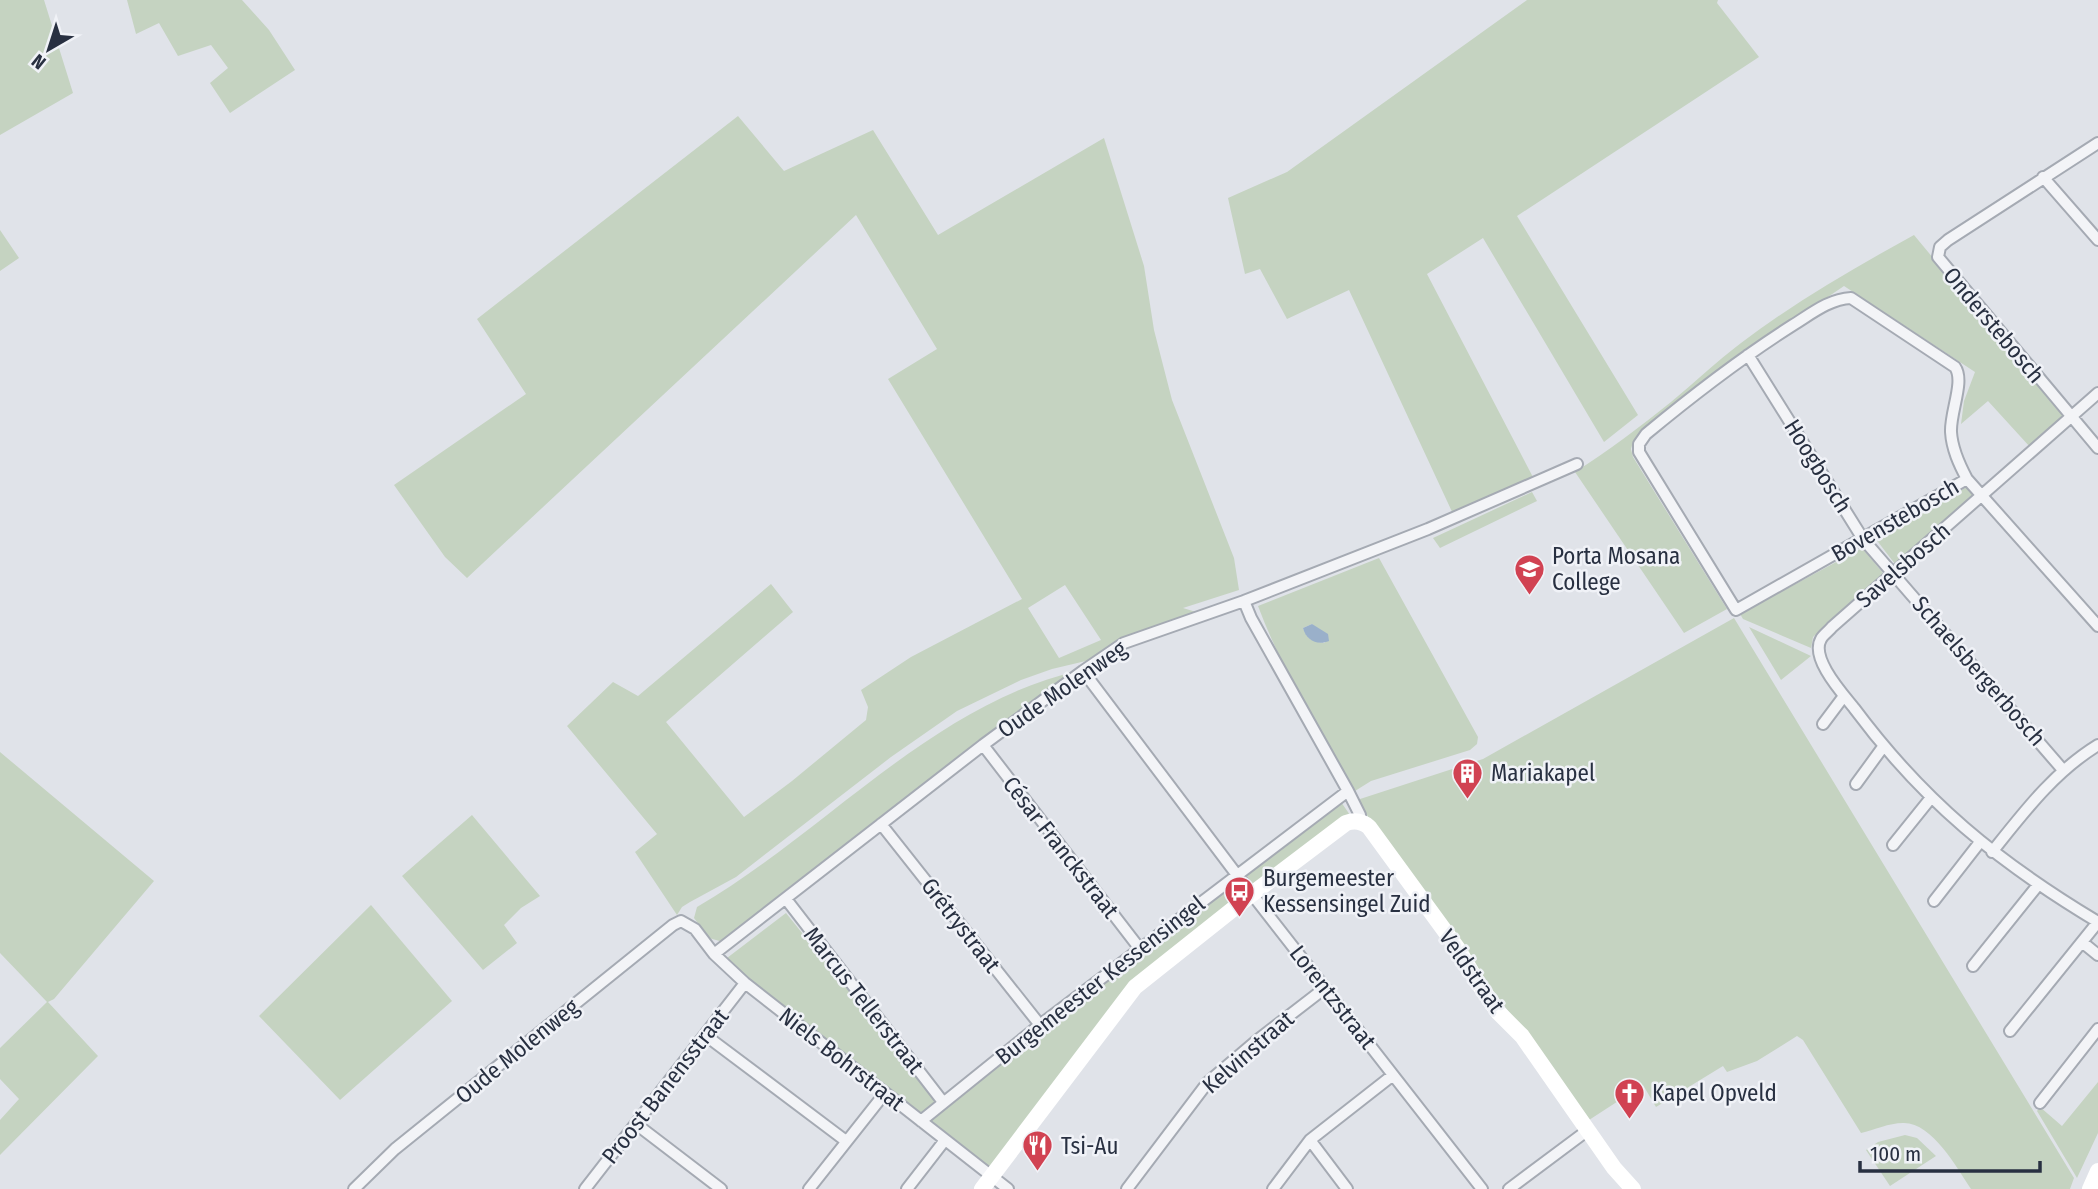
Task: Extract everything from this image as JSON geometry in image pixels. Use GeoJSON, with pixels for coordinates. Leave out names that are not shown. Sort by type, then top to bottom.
{"type":"FeatureCollection","features":[{"type":"Feature","properties":{"kind":"street","name":"Onderstebosch"},"geometry":{"type":"LineString","coordinates":[[2098,143],[1948,240],[1940,247],[1938,257],[2098,448]]}},
{"type":"Feature","properties":{"kind":"street"},"geometry":{"type":"LineString","coordinates":[[2043,177],[2098,240]]}},
{"type":"Feature","properties":{"kind":"street","name":"Bovenstebosch"},"geometry":{"type":"LineString","coordinates":[[1839,298],[1851,298],[1955,367],[1959,373],[1951,435],[1958,463],[1967,479],[1735,610],[1639,452],[1639,444],[1646,433],[1748,355],[1821,307],[1839,298]]}},
{"type":"Feature","properties":{"kind":"street","name":"Hoogbosch"},"geometry":{"type":"LineString","coordinates":[[1748,355],[1863,539],[1895,573]]}},
{"type":"Feature","properties":{"kind":"street","name":"Savelsbosch"},"geometry":{"type":"LineString","coordinates":[[2010,1031],[2098,922],[2038,885],[1992,852],[1930,799],[1883,747],[1844,696],[1818,654],[1821,638],[2098,393]]}},
{"type":"Feature","properties":{"kind":"street","name":"Oude Molenweg"},"geometry":{"type":"LineString","coordinates":[[714,954],[983,745],[1124,643],[1244,601],[1453,518],[1577,464]]}},
{"type":"Feature","properties":{"kind":"street"},"geometry":{"type":"LineString","coordinates":[[1967,479],[1980,497],[2098,626]]}},
{"type":"Feature","properties":{"kind":"street","name":"Schaelsbergerbosch"},"geometry":{"type":"LineString","coordinates":[[1895,573],[2063,770]]}},
{"type":"Feature","properties":{"kind":"street","name":"Veldstraat"},"geometry":{"type":"LineString","coordinates":[[1244,601],[1348,791],[1360,815],[1359,822],[1369,827],[1458,949],[1492,1003],[1522,1036],[1614,1168],[1633,1189]]}},
{"type":"Feature","properties":{"kind":"street","name":"Lorentzstraat"},"geometry":{"type":"LineString","coordinates":[[1083,671],[1237,875],[1482,1189]]}},
{"type":"Feature","properties":{"kind":"street"},"geometry":{"type":"LineString","coordinates":[[1822,724],[1844,696]]}},
{"type":"Feature","properties":{"kind":"street","name":"César Franckstraat"},"geometry":{"type":"LineString","coordinates":[[983,745],[1140,949]]}},
{"type":"Feature","properties":{"kind":"street"},"geometry":{"type":"LineString","coordinates":[[1992,852],[2029,805],[2063,770],[2098,745]]}},
{"type":"Feature","properties":{"kind":"street"},"geometry":{"type":"LineString","coordinates":[[1856,783],[1883,747]]}},
{"type":"Feature","properties":{"kind":"street","name":"Burgemeester Kessensingel"},"geometry":{"type":"LineString","coordinates":[[920,1121],[1348,791]]}},
{"type":"Feature","properties":{"kind":"street"},"geometry":{"type":"LineString","coordinates":[[1893,845],[1930,799]]}},
{"type":"Feature","properties":{"kind":"street","name":"Burgemeester Kessensingel"},"geometry":{"type":"LineString","coordinates":[[987,1183],[1135,987],[1346,824],[1359,822]]}},
{"type":"Feature","properties":{"kind":"street","name":"Grétrystraat"},"geometry":{"type":"LineString","coordinates":[[881,824],[1040,1026]]}},
{"type":"Feature","properties":{"kind":"street"},"geometry":{"type":"LineString","coordinates":[[1934,901],[1980,842]]}},
{"type":"Feature","properties":{"kind":"street"},"geometry":{"type":"LineString","coordinates":[[1973,966],[2038,885]]}},
{"type":"Feature","properties":{"kind":"street","name":"Marcus Tellerstraat"},"geometry":{"type":"LineString","coordinates":[[786,899],[943,1102]]}},
{"type":"Feature","properties":{"kind":"street","name":"Oude Molenweg"},"geometry":{"type":"LineString","coordinates":[[354,1189],[406,1141],[673,925],[685,921]]}},
{"type":"Feature","properties":{"kind":"street","name":"Niels Bohrstraat"},"geometry":{"type":"LineString","coordinates":[[685,921],[695,929],[714,954],[745,983],[944,1140],[987,1183],[1008,1189]]}},
{"type":"Feature","properties":{"kind":"street"},"geometry":{"type":"LineString","coordinates":[[2082,942],[2098,955]]}},
{"type":"Feature","properties":{"kind":"street","name":"Proost Banensstraat"},"geometry":{"type":"LineString","coordinates":[[585,1189],[745,983]]}},
{"type":"Feature","properties":{"kind":"street","name":"Kelvinstraat"},"geometry":{"type":"LineString","coordinates":[[1127,1189],[1208,1082],[1325,988]]}},
{"type":"Feature","properties":{"kind":"street"},"geometry":{"type":"LineString","coordinates":[[2040,1103],[2098,1029]]}},
{"type":"Feature","properties":{"kind":"street"},"geometry":{"type":"LineString","coordinates":[[705,1035],[846,1141]]}},
{"type":"Feature","properties":{"kind":"street"},"geometry":{"type":"LineString","coordinates":[[1273,1189],[1310,1140],[1393,1075]]}},
{"type":"Feature","properties":{"kind":"street"},"geometry":{"type":"LineString","coordinates":[[809,1189],[885,1093]]}},
{"type":"Feature","properties":{"kind":"street"},"geometry":{"type":"LineString","coordinates":[[636,1124],[721,1189]]}},
{"type":"Feature","properties":{"kind":"street"},"geometry":{"type":"LineString","coordinates":[[1509,1189],[1588,1130]]}},
{"type":"Feature","properties":{"kind":"street"},"geometry":{"type":"LineString","coordinates":[[907,1189],[944,1140]]}},
{"type":"Feature","properties":{"kind":"street"},"geometry":{"type":"LineString","coordinates":[[1310,1140],[1347,1189]]}},
{"type":"Feature","properties":{"kind":"street"},"geometry":{"type":"LineString","coordinates":[[2090,1189],[2098,1171]]}},
{"type":"Feature","properties":{"kind":"green space"},"geometry":{"type":"Polygon","coordinates":[[[0,0],[44,0],[73,93],[0,135],[0,0]]]}},
{"type":"Feature","properties":{"kind":"green space"},"geometry":{"type":"Polygon","coordinates":[[[127,0],[242,0],[269,30],[295,70],[230,113],[210,83],[228,68],[211,45],[178,56],[159,23],[136,34],[127,0]]]}},
{"type":"Feature","properties":{"kind":"green space"},"geometry":{"type":"Polygon","coordinates":[[[1527,0],[1718,0],[1717,3],[1759,57],[1517,216],[1638,415],[1604,442],[1483,238],[1427,274],[1535,481],[1454,516],[1349,290],[1287,319],[1260,269],[1245,274],[1228,198],[1287,172],[1527,0]]]}},
{"type":"Feature","properties":{"kind":"green space"},"geometry":{"type":"Polygon","coordinates":[[[738,116],[784,171],[873,130],[938,235],[1104,138],[1144,266],[1154,330],[1172,400],[1234,558],[1239,590],[1183,608],[1196,612],[1116,642],[1090,660],[1021,680],[957,711],[891,757],[736,877],[682,907],[677,915],[635,852],[657,834],[567,726],[613,682],[638,696],[771,584],[793,612],[666,722],[744,817],[866,720],[868,707],[861,690],[911,657],[1022,599],[888,379],[937,349],[856,215],[467,578],[445,557],[394,485],[526,394],[477,319],[738,116]],[[1065,585],[1028,608],[1059,658],[1101,640],[1065,585]]]}},
{"type":"Feature","properties":{"kind":"green space"},"geometry":{"type":"Polygon","coordinates":[[[0,230],[19,258],[0,271],[0,230]]]}},
{"type":"Feature","properties":{"kind":"green space"},"geometry":{"type":"Polygon","coordinates":[[[1914,235],[2065,417],[2030,447],[1988,401],[1961,424],[1964,401],[1975,372],[1844,286],[1698,385],[1633,442],[1633,457],[1727,609],[1684,633],[1575,472],[1648,421],[1732,350],[1782,313],[1914,235]]]}},
{"type":"Feature","properties":{"kind":"green space"},"geometry":{"type":"Polygon","coordinates":[[[1967,487],[1973,496],[1895,564],[1875,538],[1967,487]]]}},
{"type":"Feature","properties":{"kind":"green space"},"geometry":{"type":"Polygon","coordinates":[[[1532,492],[1537,501],[1440,548],[1433,538],[1532,492]]]}},
{"type":"Feature","properties":{"kind":"green space"},"geometry":{"type":"Polygon","coordinates":[[[1862,548],[1883,573],[1813,637],[1811,648],[1743,619],[1740,614],[1862,548]]]}},
{"type":"Feature","properties":{"kind":"green space"},"geometry":{"type":"Polygon","coordinates":[[[1379,558],[1478,737],[1477,744],[1470,750],[1371,781],[1355,791],[1290,677],[1258,606],[1379,558]],[[1312,624],[1303,628],[1311,640],[1325,643],[1312,624]]]}},
{"type":"Feature","properties":{"kind":"green space"},"geometry":{"type":"Polygon","coordinates":[[[1734,618],[2074,1178],[2070,1189],[1971,1189],[1943,1148],[1924,1130],[1903,1123],[1861,1133],[1803,1040],[1797,1036],[1757,1061],[1727,1072],[1723,1066],[1656,1107],[1643,1085],[1589,1120],[1402,868],[1357,800],[1483,759],[1734,618]]]}},
{"type":"Feature","properties":{"kind":"green space"},"geometry":{"type":"Polygon","coordinates":[[[1749,627],[1811,656],[1781,680],[1749,627]]]}},
{"type":"Feature","properties":{"kind":"green space"},"geometry":{"type":"Polygon","coordinates":[[[1078,671],[723,942],[709,938],[694,918],[697,907],[743,878],[927,741],[975,711],[1025,687],[1078,671]]]}},
{"type":"Feature","properties":{"kind":"green space"},"geometry":{"type":"Polygon","coordinates":[[[0,752],[154,881],[54,999],[48,1002],[98,1056],[0,1155],[0,1120],[19,1099],[0,1079],[0,1048],[47,1002],[0,953],[0,752]]]}},
{"type":"Feature","properties":{"kind":"green space"},"geometry":{"type":"Polygon","coordinates":[[[1341,802],[1350,815],[1253,887],[1243,876],[1341,802]]]}},
{"type":"Feature","properties":{"kind":"green space"},"geometry":{"type":"Polygon","coordinates":[[[472,815],[540,896],[521,908],[504,925],[517,943],[483,970],[402,876],[472,815]]]}},
{"type":"Feature","properties":{"kind":"green space"},"geometry":{"type":"Polygon","coordinates":[[[1236,881],[1246,894],[1156,964],[991,1170],[928,1121],[1236,881]]]}},
{"type":"Feature","properties":{"kind":"green space"},"geometry":{"type":"Polygon","coordinates":[[[371,905],[452,1001],[340,1100],[259,1016],[371,905]]]}},
{"type":"Feature","properties":{"kind":"green space"},"geometry":{"type":"Polygon","coordinates":[[[786,913],[937,1101],[921,1115],[740,975],[727,958],[786,913]]]}},
{"type":"Feature","properties":{"kind":"green space"},"geometry":{"type":"Polygon","coordinates":[[[2098,1082],[2098,1133],[2077,1178],[2037,1111],[2040,1107],[2062,1126],[2098,1082]]]}},
{"type":"Feature","properties":{"kind":"green space"},"geometry":{"type":"Polygon","coordinates":[[[1905,1135],[1917,1138],[1936,1156],[1890,1186],[1866,1150],[1878,1142],[1905,1135]]]}},
{"type":"Feature","properties":{"kind":"water"},"geometry":{"type":"Polygon","coordinates":[[[1312,624],[1328,634],[1329,641],[1320,643],[1309,639],[1303,628],[1312,624]]]}},
{"type":"Feature","properties":{"kind":"place","name":"Porta Mosana College"},"geometry":{"type":"Point","coordinates":[1529,596]}},
{"type":"Feature","properties":{"kind":"place","name":"Mariakapel"},"geometry":{"type":"Point","coordinates":[1468,800]}},
{"type":"Feature","properties":{"kind":"place","name":"Burgemeester Kessensingel Zuid"},"geometry":{"type":"Point","coordinates":[1240,918]}},
{"type":"Feature","properties":{"kind":"place","name":"Kapel Opveld"},"geometry":{"type":"Point","coordinates":[1629,1120]}},
{"type":"Feature","properties":{"kind":"place","name":"Tsi-Au"},"geometry":{"type":"Point","coordinates":[1038,1173]}}]}
